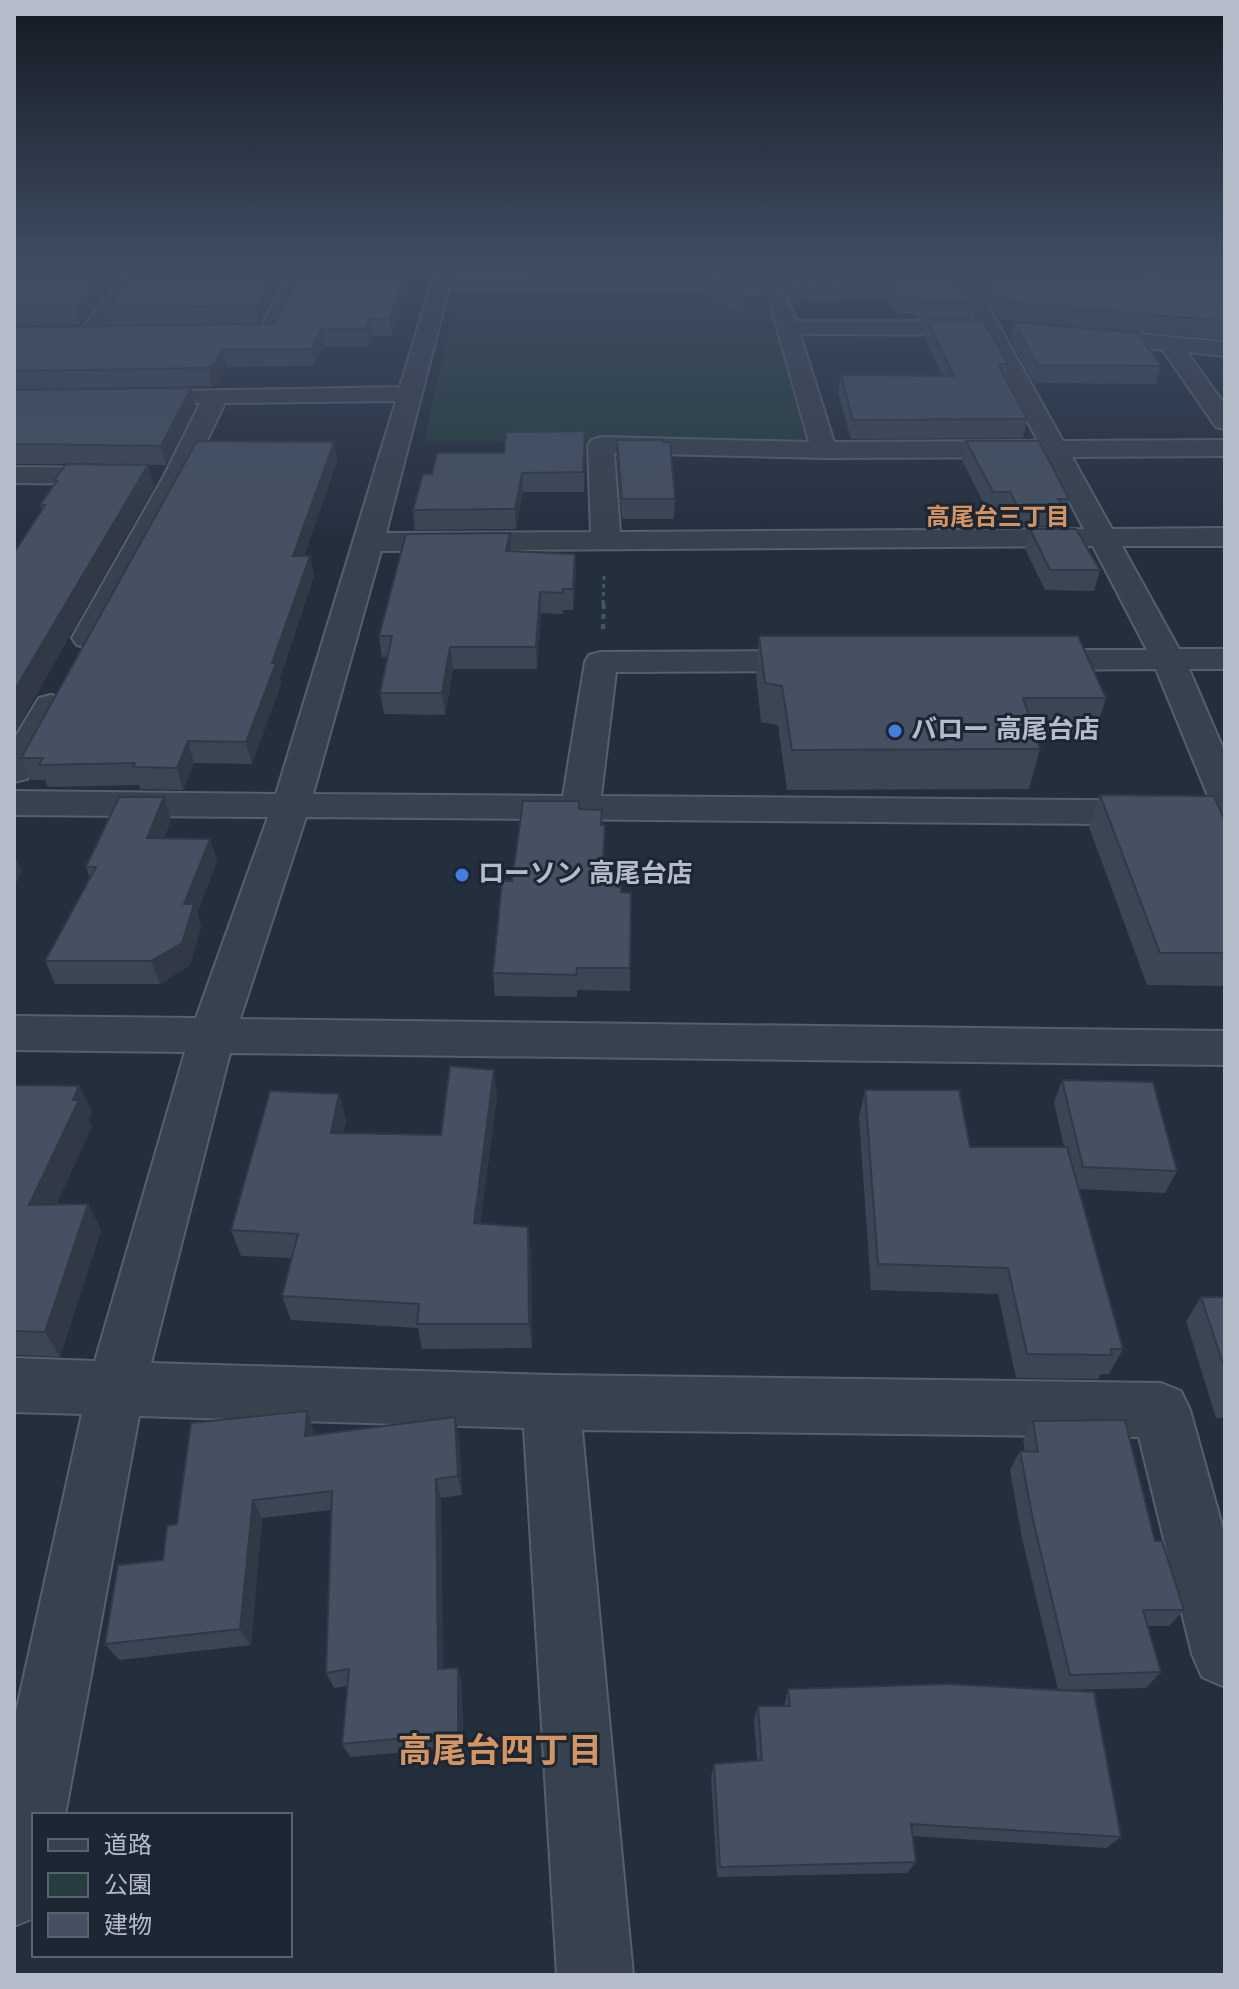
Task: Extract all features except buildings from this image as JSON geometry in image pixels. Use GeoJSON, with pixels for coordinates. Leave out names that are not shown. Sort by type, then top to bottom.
{"type":"FeatureCollection","features":[{"type":"Feature","properties":{"kind":"street"},"geometry":{"type":"LineString","coordinates":[[14,1889],[116,1387],[212,1036],[291,806],[369,542],[419,356]]}},
{"type":"Feature","properties":{"kind":"street"},"geometry":{"type":"LineString","coordinates":[[797,356],[824,450]]}},
{"type":"Feature","properties":{"kind":"street"},"geometry":{"type":"LineString","coordinates":[[1014,356],[1053,448],[1168,659],[1225,796]]}},
{"type":"Feature","properties":{"kind":"street"},"geometry":{"type":"LineString","coordinates":[[1178,356],[1225,422]]}},
{"type":"Feature","properties":{"kind":"street"},"geometry":{"type":"LineString","coordinates":[[159,396],[408,394]]}},
{"type":"Feature","properties":{"kind":"street"},"geometry":{"type":"LineString","coordinates":[[14,771],[177,476],[216,396]]}},
{"type":"Feature","properties":{"kind":"street"},"geometry":{"type":"LineString","coordinates":[[606,541],[601,445],[824,450],[1225,448]]}},
{"type":"Feature","properties":{"kind":"street"},"geometry":{"type":"LineString","coordinates":[[14,475],[177,476]]}},
{"type":"Feature","properties":{"kind":"street"},"geometry":{"type":"LineString","coordinates":[[369,542],[1225,537]]}},
{"type":"Feature","properties":{"kind":"street"},"geometry":{"type":"LineString","coordinates":[[995,660],[1225,659]]}},
{"type":"Feature","properties":{"kind":"street"},"geometry":{"type":"LineString","coordinates":[[580,809],[601,662],[853,661]]}},
{"type":"Feature","properties":{"kind":"street"},"geometry":{"type":"LineString","coordinates":[[14,803],[1225,813]]}},
{"type":"Feature","properties":{"kind":"street"},"geometry":{"type":"LineString","coordinates":[[14,1033],[1225,1048]]}},
{"type":"Feature","properties":{"kind":"street"},"geometry":{"type":"LineString","coordinates":[[14,1385],[551,1402],[1161,1410],[1225,1654]]}},
{"type":"Feature","properties":{"kind":"street"},"geometry":{"type":"LineString","coordinates":[[551,1402],[595,1975]]}},
{"type":"Feature","properties":{"kind":"path"},"geometry":{"type":"LineString","coordinates":[[601,662],[606,541]]}},
{"type":"Feature","properties":{"kind":"green space"},"geometry":{"type":"Polygon","coordinates":[[[443,356],[783,356],[806,441],[424,441],[443,356]]]}},
{"type":"Feature","properties":{"kind":"place","name":"バロー 高尾台店"},"geometry":{"type":"Point","coordinates":[895,731]}},
{"type":"Feature","properties":{"kind":"place","name":"ローソン 高尾台店"},"geometry":{"type":"Point","coordinates":[462,875]}},
{"type":"Feature","properties":{"kind":"district","name":"高尾台三丁目"},"geometry":{"type":"Point","coordinates":[998,519]}},
{"type":"Feature","properties":{"kind":"district","name":"高尾台四丁目"},"geometry":{"type":"Point","coordinates":[500,1753]}}]}
